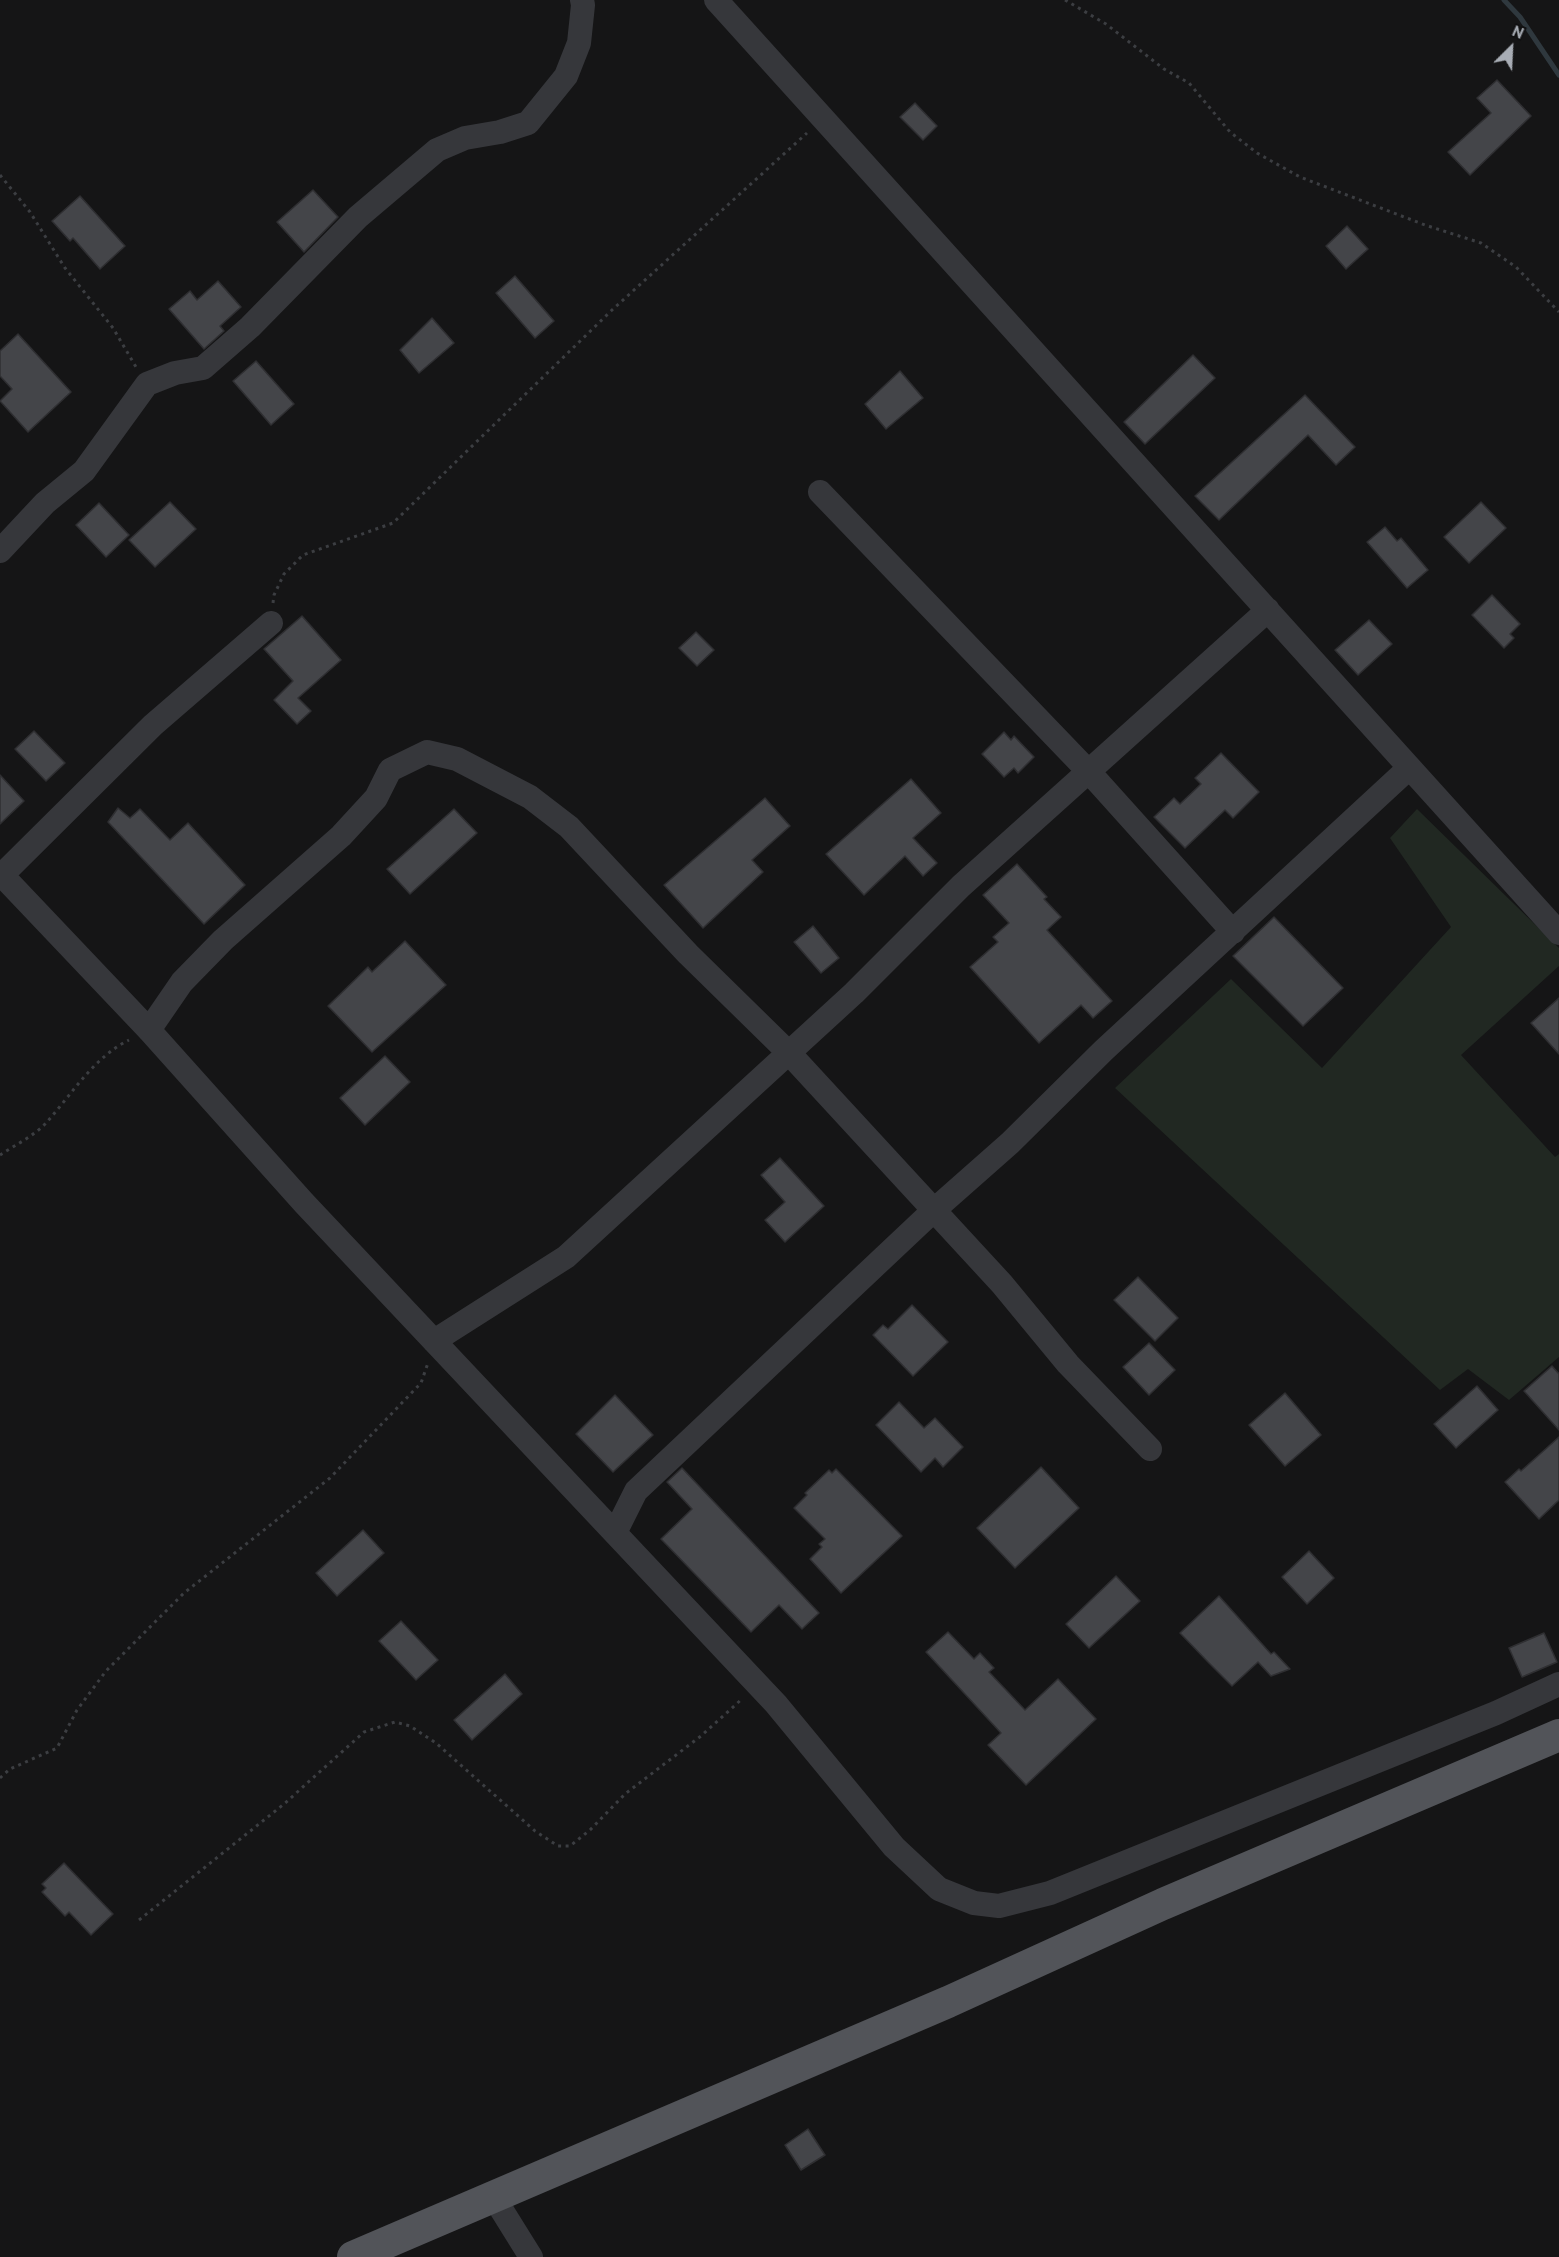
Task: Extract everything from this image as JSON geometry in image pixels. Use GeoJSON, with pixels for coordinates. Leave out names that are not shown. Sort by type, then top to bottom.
{"type":"FeatureCollection","features":[{"type":"Feature","properties":{"kind":"main road"},"geometry":{"type":"LineString","coordinates":[[353,2257],[937,2007],[1162,1904],[1559,1735]]}},
{"type":"Feature","properties":{"kind":"street"},"geometry":{"type":"LineString","coordinates":[[0,551],[45,503],[84,471],[147,384],[175,373],[202,368],[250,327],[358,217],[437,150],[465,138],[501,132],[528,123],[567,76],[579,43],[584,5],[582,0]]}},
{"type":"Feature","properties":{"kind":"street"},"geometry":{"type":"LineString","coordinates":[[716,0],[1559,933]]}},
{"type":"Feature","properties":{"kind":"street"},"geometry":{"type":"LineString","coordinates":[[820,492],[1090,773],[1233,932]]}},
{"type":"Feature","properties":{"kind":"street"},"geometry":{"type":"LineString","coordinates":[[434,1341],[566,1257],[854,993],[961,886],[1090,773],[1268,610]]}},
{"type":"Feature","properties":{"kind":"street"},"geometry":{"type":"LineString","coordinates":[[271,622],[153,725],[1,874],[149,1030],[304,1203],[758,1684],[894,1847],[939,1889],[974,1903],[999,1906],[1050,1893],[1496,1713],[1559,1684]]}},
{"type":"Feature","properties":{"kind":"street"},"geometry":{"type":"LineString","coordinates":[[149,1030],[182,982],[223,940],[355,821],[376,798],[390,770],[427,752],[457,759],[530,796],[569,827],[688,954],[789,1053],[1002,1284],[1068,1364],[1150,1449]]}},
{"type":"Feature","properties":{"kind":"street"},"geometry":{"type":"LineString","coordinates":[[615,1533],[636,1491],[933,1211],[1010,1143],[1104,1050],[1409,768]]}},
{"type":"Feature","properties":{"kind":"street"},"geometry":{"type":"LineString","coordinates":[[493,2196],[531,2257]]}},
{"type":"Feature","properties":{"kind":"path"},"geometry":{"type":"LineString","coordinates":[[1065,0],[1106,24],[1164,69],[1189,83],[1230,132],[1257,153],[1300,177],[1425,225],[1481,243],[1516,267],[1559,312]]}},
{"type":"Feature","properties":{"kind":"path"},"geometry":{"type":"LineString","coordinates":[[271,622],[274,595],[284,574],[303,555],[393,523],[612,310],[791,146],[824,120]]}},
{"type":"Feature","properties":{"kind":"path"},"geometry":{"type":"LineString","coordinates":[[0,175],[30,212],[65,268],[113,328],[147,384]]}},
{"type":"Feature","properties":{"kind":"path"},"geometry":{"type":"LineString","coordinates":[[0,1155],[44,1125],[86,1075],[117,1046],[149,1030]]}},
{"type":"Feature","properties":{"kind":"path"},"geometry":{"type":"LineString","coordinates":[[0,1778],[10,1769],[57,1748],[77,1710],[106,1671],[184,1593],[330,1478],[422,1383],[434,1341]]}},
{"type":"Feature","properties":{"kind":"path"},"geometry":{"type":"LineString","coordinates":[[139,1920],[284,1804],[364,1732],[395,1722],[410,1726],[436,1743],[535,1831],[558,1846],[570,1846],[590,1830],[625,1794],[701,1736],[758,1684]]}},
{"type":"Feature","properties":{"kind":"shaded area"},"geometry":{"type":"Polygon","coordinates":[[[1417,809],[1559,948],[1559,966],[1461,1055],[1555,1157],[1559,1154],[1559,1357],[1509,1400],[1468,1369],[1440,1390],[1115,1088],[1231,979],[1322,1068],[1451,927],[1390,838],[1417,809]]]}},
{"type":"Feature","properties":{"kind":"building"},"geometry":{"type":"Polygon","coordinates":[[[1497,80],[1531,116],[1470,175],[1448,152],[1491,113],[1477,98],[1497,80]]]}},
{"type":"Feature","properties":{"kind":"building"},"geometry":{"type":"Polygon","coordinates":[[[915,103],[937,126],[923,140],[900,117],[915,103]]]}},
{"type":"Feature","properties":{"kind":"building"},"geometry":{"type":"Polygon","coordinates":[[[313,190],[338,217],[304,252],[277,222],[313,190]]]}},
{"type":"Feature","properties":{"kind":"building"},"geometry":{"type":"Polygon","coordinates":[[[80,196],[125,246],[100,269],[73,238],[70,241],[52,221],[80,196]]]}},
{"type":"Feature","properties":{"kind":"building"},"geometry":{"type":"Polygon","coordinates":[[[1347,226],[1368,249],[1346,269],[1326,246],[1347,226]]]}},
{"type":"Feature","properties":{"kind":"building"},"geometry":{"type":"Polygon","coordinates":[[[515,276],[554,321],[535,338],[496,293],[515,276]]]}},
{"type":"Feature","properties":{"kind":"building"},"geometry":{"type":"Polygon","coordinates":[[[218,281],[241,307],[220,326],[224,331],[204,349],[169,309],[190,291],[197,300],[218,281]]]}},
{"type":"Feature","properties":{"kind":"building"},"geometry":{"type":"Polygon","coordinates":[[[432,318],[454,343],[419,373],[400,350],[432,318]]]}},
{"type":"Feature","properties":{"kind":"building"},"geometry":{"type":"Polygon","coordinates":[[[18,334],[71,392],[28,432],[0,401],[12,389],[0,376],[0,351],[18,334]]]}},
{"type":"Feature","properties":{"kind":"building"},"geometry":{"type":"Polygon","coordinates":[[[1193,355],[1215,378],[1145,444],[1124,422],[1193,355]]]}},
{"type":"Feature","properties":{"kind":"building"},"geometry":{"type":"Polygon","coordinates":[[[256,361],[294,404],[271,425],[233,381],[256,361]]]}},
{"type":"Feature","properties":{"kind":"building"},"geometry":{"type":"Polygon","coordinates":[[[900,371],[923,398],[886,429],[865,404],[900,371]]]}},
{"type":"Feature","properties":{"kind":"building"},"geometry":{"type":"Polygon","coordinates":[[[1305,395],[1355,447],[1336,465],[1308,435],[1219,520],[1195,496],[1305,395]]]}},
{"type":"Feature","properties":{"kind":"building"},"geometry":{"type":"Polygon","coordinates":[[[170,502],[196,529],[155,567],[129,540],[170,502]]]}},
{"type":"Feature","properties":{"kind":"building"},"geometry":{"type":"Polygon","coordinates":[[[1481,502],[1506,528],[1469,563],[1444,537],[1481,502]]]}},
{"type":"Feature","properties":{"kind":"building"},"geometry":{"type":"Polygon","coordinates":[[[99,503],[129,535],[106,557],[76,525],[99,503]]]}},
{"type":"Feature","properties":{"kind":"building"},"geometry":{"type":"Polygon","coordinates":[[[1385,527],[1397,541],[1401,538],[1428,570],[1407,588],[1367,542],[1385,527]]]}},
{"type":"Feature","properties":{"kind":"building"},"geometry":{"type":"Polygon","coordinates":[[[1492,595],[1520,624],[1510,634],[1514,638],[1504,648],[1472,615],[1492,595]]]}},
{"type":"Feature","properties":{"kind":"building"},"geometry":{"type":"Polygon","coordinates":[[[302,616],[341,660],[298,698],[311,711],[297,724],[274,700],[293,681],[264,649],[302,616]]]}},
{"type":"Feature","properties":{"kind":"building"},"geometry":{"type":"Polygon","coordinates":[[[1369,620],[1392,644],[1358,675],[1335,650],[1369,620]]]}},
{"type":"Feature","properties":{"kind":"building"},"geometry":{"type":"Polygon","coordinates":[[[696,632],[714,650],[697,666],[679,648],[696,632]]]}},
{"type":"Feature","properties":{"kind":"building"},"geometry":{"type":"Polygon","coordinates":[[[34,731],[65,763],[46,781],[15,749],[34,731]]]}},
{"type":"Feature","properties":{"kind":"building"},"geometry":{"type":"Polygon","coordinates":[[[1004,732],[1011,740],[1014,736],[1034,757],[1018,773],[1014,768],[1004,777],[982,754],[1004,732]]]}},
{"type":"Feature","properties":{"kind":"building"},"geometry":{"type":"Polygon","coordinates":[[[1221,753],[1259,792],[1233,818],[1225,810],[1185,848],[1154,817],[1174,798],[1180,804],[1201,784],[1195,778],[1221,753]]]}},
{"type":"Feature","properties":{"kind":"building"},"geometry":{"type":"Polygon","coordinates":[[[0,775],[24,801],[0,824],[0,775]]]}},
{"type":"Feature","properties":{"kind":"building"},"geometry":{"type":"Polygon","coordinates":[[[911,779],[941,813],[913,838],[937,863],[923,876],[905,856],[864,895],[826,854],[911,779]]]}},
{"type":"Feature","properties":{"kind":"building"},"geometry":{"type":"Polygon","coordinates":[[[765,798],[790,826],[752,860],[763,872],[703,928],[664,885],[765,798]]]}},
{"type":"Feature","properties":{"kind":"building"},"geometry":{"type":"Polygon","coordinates":[[[118,808],[130,818],[140,809],[170,840],[188,823],[245,885],[204,924],[108,822],[118,808]]]}},
{"type":"Feature","properties":{"kind":"building"},"geometry":{"type":"Polygon","coordinates":[[[454,809],[477,833],[410,894],[387,869],[454,809]]]}},
{"type":"Feature","properties":{"kind":"building"},"geometry":{"type":"Polygon","coordinates":[[[1017,864],[1047,897],[1044,899],[1061,917],[1047,930],[1112,1001],[1093,1018],[1081,1005],[1039,1043],[970,967],[998,942],[993,937],[1009,923],[983,895],[1017,864]]]}},
{"type":"Feature","properties":{"kind":"building"},"geometry":{"type":"Polygon","coordinates":[[[1274,917],[1343,988],[1303,1026],[1233,956],[1274,917]]]}},
{"type":"Feature","properties":{"kind":"building"},"geometry":{"type":"Polygon","coordinates":[[[813,926],[839,958],[821,973],[794,942],[813,926]]]}},
{"type":"Feature","properties":{"kind":"building"},"geometry":{"type":"Polygon","coordinates":[[[405,941],[446,985],[372,1052],[328,1006],[368,967],[372,972],[405,941]]]}},
{"type":"Feature","properties":{"kind":"building"},"geometry":{"type":"Polygon","coordinates":[[[1559,998],[1559,1054],[1531,1023],[1559,998]]]}},
{"type":"Feature","properties":{"kind":"building"},"geometry":{"type":"Polygon","coordinates":[[[385,1056],[410,1082],[365,1125],[340,1098],[385,1056]]]}},
{"type":"Feature","properties":{"kind":"building"},"geometry":{"type":"Polygon","coordinates":[[[780,1158],[824,1206],[785,1242],[765,1220],[785,1202],[761,1175],[780,1158]]]}},
{"type":"Feature","properties":{"kind":"building"},"geometry":{"type":"Polygon","coordinates":[[[1138,1277],[1178,1318],[1155,1341],[1114,1300],[1138,1277]]]}},
{"type":"Feature","properties":{"kind":"building"},"geometry":{"type":"Polygon","coordinates":[[[912,1305],[948,1342],[913,1376],[873,1335],[883,1325],[888,1329],[912,1305]]]}},
{"type":"Feature","properties":{"kind":"building"},"geometry":{"type":"Polygon","coordinates":[[[1149,1343],[1175,1370],[1149,1395],[1123,1367],[1149,1343]]]}},
{"type":"Feature","properties":{"kind":"building"},"geometry":{"type":"Polygon","coordinates":[[[1552,1366],[1559,1374],[1559,1430],[1524,1391],[1552,1366]]]}},
{"type":"Feature","properties":{"kind":"building"},"geometry":{"type":"Polygon","coordinates":[[[1477,1386],[1498,1410],[1456,1448],[1434,1424],[1477,1386]]]}},
{"type":"Feature","properties":{"kind":"building"},"geometry":{"type":"Polygon","coordinates":[[[1285,1393],[1321,1435],[1285,1466],[1249,1425],[1285,1393]]]}},
{"type":"Feature","properties":{"kind":"building"},"geometry":{"type":"Polygon","coordinates":[[[615,1395],[653,1435],[613,1472],[576,1434],[615,1395]]]}},
{"type":"Feature","properties":{"kind":"building"},"geometry":{"type":"Polygon","coordinates":[[[899,1402],[924,1428],[935,1418],[963,1447],[943,1467],[935,1458],[921,1472],[876,1425],[899,1402]]]}},
{"type":"Feature","properties":{"kind":"building"},"geometry":{"type":"Polygon","coordinates":[[[1559,1437],[1559,1500],[1539,1519],[1505,1482],[1559,1437]]]}},
{"type":"Feature","properties":{"kind":"building"},"geometry":{"type":"Polygon","coordinates":[[[1041,1467],[1079,1508],[1015,1568],[977,1528],[1041,1467]]]}},
{"type":"Feature","properties":{"kind":"building"},"geometry":{"type":"Polygon","coordinates":[[[682,1468],[819,1613],[802,1629],[779,1605],[751,1632],[661,1539],[692,1509],[667,1482],[682,1468]]]}},
{"type":"Feature","properties":{"kind":"building"},"geometry":{"type":"Polygon","coordinates":[[[836,1469],[902,1536],[841,1593],[810,1559],[822,1547],[819,1544],[825,1539],[794,1508],[807,1495],[805,1493],[829,1470],[832,1473],[836,1469]]]}},
{"type":"Feature","properties":{"kind":"building"},"geometry":{"type":"Polygon","coordinates":[[[363,1530],[384,1553],[337,1596],[316,1573],[363,1530]]]}},
{"type":"Feature","properties":{"kind":"building"},"geometry":{"type":"Polygon","coordinates":[[[1309,1551],[1334,1578],[1307,1604],[1282,1577],[1309,1551]]]}},
{"type":"Feature","properties":{"kind":"building"},"geometry":{"type":"Polygon","coordinates":[[[1116,1576],[1140,1601],[1089,1648],[1066,1624],[1116,1576]]]}},
{"type":"Feature","properties":{"kind":"building"},"geometry":{"type":"Polygon","coordinates":[[[1219,1596],[1271,1654],[1274,1652],[1290,1669],[1271,1676],[1258,1662],[1232,1686],[1209,1663],[1180,1633],[1219,1596]]]}},
{"type":"Feature","properties":{"kind":"building"},"geometry":{"type":"Polygon","coordinates":[[[401,1621],[438,1660],[416,1680],[379,1641],[401,1621]]]}},
{"type":"Feature","properties":{"kind":"building"},"geometry":{"type":"Polygon","coordinates":[[[948,1632],[974,1659],[980,1653],[994,1668],[989,1672],[1025,1710],[1058,1679],[1096,1719],[1026,1785],[988,1745],[1001,1733],[926,1652],[948,1632]]]}},
{"type":"Feature","properties":{"kind":"building"},"geometry":{"type":"Polygon","coordinates":[[[1544,1633],[1557,1662],[1522,1677],[1509,1648],[1544,1633]]]}},
{"type":"Feature","properties":{"kind":"building"},"geometry":{"type":"Polygon","coordinates":[[[505,1674],[522,1694],[472,1740],[454,1720],[505,1674]]]}},
{"type":"Feature","properties":{"kind":"building"},"geometry":{"type":"Polygon","coordinates":[[[64,1863],[113,1914],[91,1935],[69,1912],[65,1916],[42,1892],[46,1888],[42,1884],[64,1863]]]}},
{"type":"Feature","properties":{"kind":"building"},"geometry":{"type":"Polygon","coordinates":[[[808,2129],[825,2155],[801,2170],[785,2145],[808,2129]]]}},
{"type":"Feature","properties":{"kind":"waterway"},"geometry":{"type":"LineString","coordinates":[[1504,0],[1520,17],[1559,75]]}}]}
